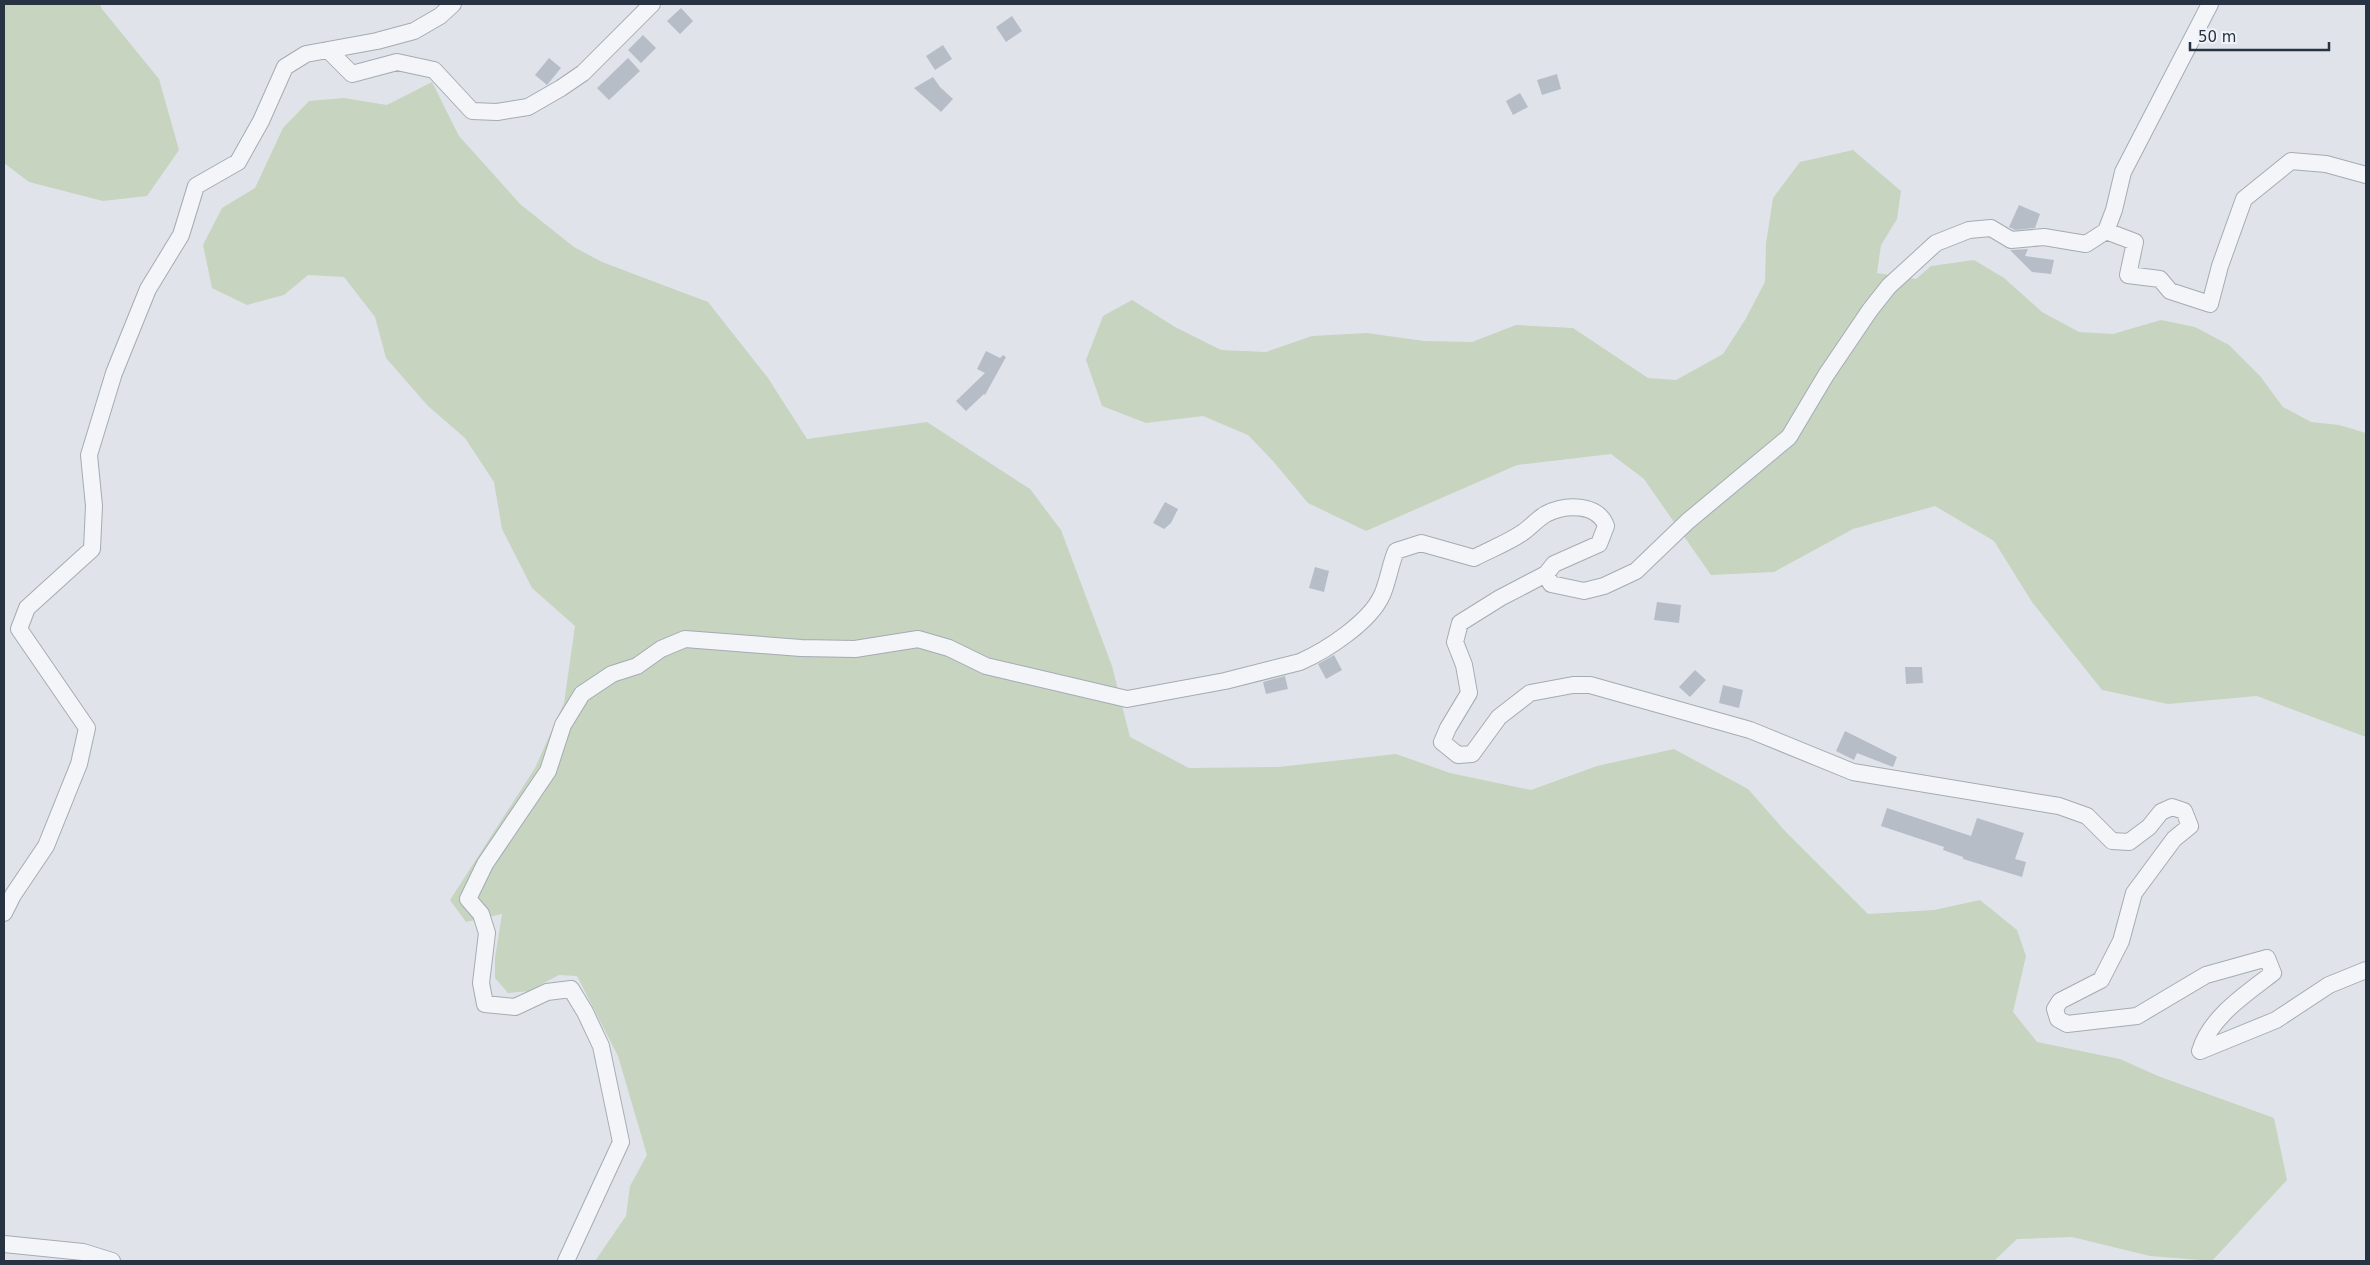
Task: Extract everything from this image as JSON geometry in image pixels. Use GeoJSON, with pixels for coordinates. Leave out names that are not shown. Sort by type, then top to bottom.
{"type":"FeatureCollection","features":[{"type":"Feature","properties":{"kind":"street"},"geometry":{"type":"LineString","coordinates":[[4,913],[12,895],[46,846],[79,764],[87,728],[19,629],[27,608],[92,549],[94,506],[89,455],[114,373],[148,289],[181,235],[196,186],[238,162],[261,121],[285,68],[306,54],[377,41],[414,31],[440,16],[453,4]]}},
{"type":"Feature","properties":{"kind":"street"},"geometry":{"type":"LineString","coordinates":[[328,50],[352,74],[397,62],[434,70],[472,111],[497,112],[528,107],[583,73],[652,4]]}},
{"type":"Feature","properties":{"kind":"street"},"geometry":{"type":"LineString","coordinates":[[1546,574],[1551,584],[1584,591],[1604,586],[1636,571],[1688,521],[1789,437],[1826,375],[1870,310],[1889,286],[1936,243],[1969,230],[1991,228],[2011,240],[2044,238],[2086,244],[2106,231],[2114,210],[2123,172],[2210,4]]}},
{"type":"Feature","properties":{"kind":"street"},"geometry":{"type":"LineString","coordinates":[[2106,231],[2135,242],[2128,275],[2160,279],[2170,291],[2210,304],[2220,266],[2244,199],[2257,188],[2290,161],[2326,164],[2366,175]]}},
{"type":"Feature","properties":{"kind":"street"},"geometry":{"type":"LineString","coordinates":[[566,1261],[621,1142],[601,1046],[585,1012],[571,989],[547,992],[515,1008],[485,1004],[481,983],[487,933],[481,914],[468,899],[485,864],[548,771],[562,725],[582,694],[612,674],[637,666],[661,649],[685,640],[801,648],[854,649],[918,639],[949,648],[986,666],[1127,699],[1164,694],[1225,681],[1300,662],[1311,657],[1338,640],[1374,612],[1383,594],[1388,570],[1396,551],[1421,543],[1474,558],[1521,533],[1546,514],[1567,507],[1589,509],[1604,518],[1606,526],[1599,544],[1554,564],[1546,574],[1500,598],[1460,623],[1455,642],[1464,665],[1470,693],[1448,728],[1442,742],[1458,755],[1472,754],[1499,717],[1530,692],[1573,685],[1590,685],[1750,730],[1853,772],[2059,806],[2087,816],[2112,840],[2128,842],[2149,827],[2161,812],[2172,807],[2184,811],[2190,826],[2174,839],[2134,893],[2121,941],[2101,980],[2060,1001],[2055,1009],[2058,1019],[2066,1024],[2137,1016],[2206,976],[2267,958],[2273,973],[2237,1001],[2204,1036],[2200,1051],[2276,1020],[2329,985],[2366,970]]}},
{"type":"Feature","properties":{"kind":"street"},"geometry":{"type":"LineString","coordinates":[[4,1244],[83,1252],[112,1261]]}},
{"type":"Feature","properties":{"kind":"green space"},"geometry":{"type":"Polygon","coordinates":[[[4,4],[100,4],[102,9],[159,79],[179,150],[147,196],[103,201],[29,182],[4,163],[4,4]]]}},
{"type":"Feature","properties":{"kind":"green space"},"geometry":{"type":"Polygon","coordinates":[[[432,82],[459,136],[520,204],[574,247],[602,262],[708,302],[768,378],[807,439],[927,422],[1030,489],[1061,530],[1112,666],[1130,737],[1189,768],[1278,767],[1396,754],[1450,773],[1531,790],[1597,766],[1674,749],[1748,789],[1785,831],[1868,914],[1934,910],[1980,900],[2017,930],[2026,956],[2013,1012],[2037,1042],[2120,1059],[2158,1076],[2274,1118],[2287,1180],[2212,1261],[2150,1256],[2072,1237],[2017,1239],[1994,1261],[595,1261],[626,1216],[630,1186],[647,1155],[618,1056],[577,976],[559,975],[529,991],[508,993],[495,978],[495,958],[502,914],[466,922],[450,900],[535,768],[564,703],[575,626],[532,588],[502,529],[494,482],[465,438],[428,406],[386,358],[375,317],[344,277],[308,275],[284,295],[247,305],[212,288],[203,245],[222,208],[255,188],[283,128],[309,101],[344,98],[387,105],[432,82]]]}},
{"type":"Feature","properties":{"kind":"green space"},"geometry":{"type":"Polygon","coordinates":[[[1853,150],[1901,191],[1897,219],[1881,245],[1877,273],[1916,279],[1931,266],[1974,260],[2004,278],[2042,312],[2079,332],[2113,334],[2161,320],[2195,327],[2229,345],[2260,376],[2283,407],[2311,422],[2339,425],[2366,433],[2366,737],[2257,696],[2168,704],[2102,690],[2032,602],[1994,541],[1935,506],[1853,529],[1774,572],[1711,575],[1644,479],[1611,454],[1517,465],[1366,531],[1308,503],[1273,461],[1248,435],[1203,416],[1146,423],[1102,406],[1086,360],[1103,316],[1132,300],[1175,327],[1221,350],[1266,352],[1312,336],[1367,333],[1424,341],[1472,342],[1516,325],[1573,328],[1648,378],[1676,380],[1723,354],[1745,320],[1765,282],[1766,244],[1773,198],[1800,162],[1853,150]]]}},
{"type":"Feature","properties":{"kind":"building"},"geometry":{"type":"Polygon","coordinates":[[[681,8],[693,21],[680,34],[667,21],[681,8]]]}},
{"type":"Feature","properties":{"kind":"building"},"geometry":{"type":"Polygon","coordinates":[[[1012,16],[1022,31],[1006,42],[996,27],[1012,16]]]}},
{"type":"Feature","properties":{"kind":"building"},"geometry":{"type":"Polygon","coordinates":[[[643,35],[656,48],[641,63],[628,50],[643,35]]]}},
{"type":"Feature","properties":{"kind":"building"},"geometry":{"type":"Polygon","coordinates":[[[943,45],[952,59],[935,70],[926,56],[943,45]]]}},
{"type":"Feature","properties":{"kind":"building"},"geometry":{"type":"Polygon","coordinates":[[[549,58],[561,68],[547,85],[535,75],[549,58]]]}},
{"type":"Feature","properties":{"kind":"building"},"geometry":{"type":"Polygon","coordinates":[[[628,58],[640,71],[609,100],[597,88],[628,58]]]}},
{"type":"Feature","properties":{"kind":"building"},"geometry":{"type":"Polygon","coordinates":[[[1557,74],[1561,89],[1542,95],[1537,80],[1557,74]]]}},
{"type":"Feature","properties":{"kind":"building"},"geometry":{"type":"Polygon","coordinates":[[[933,77],[940,87],[953,99],[941,112],[914,88],[933,77]]]}},
{"type":"Feature","properties":{"kind":"building"},"geometry":{"type":"Polygon","coordinates":[[[1520,93],[1528,107],[1513,115],[1506,101],[1520,93]]]}},
{"type":"Feature","properties":{"kind":"building"},"geometry":{"type":"Polygon","coordinates":[[[2019,205],[2040,214],[2035,228],[2015,230],[2009,227],[2019,205]]]}},
{"type":"Feature","properties":{"kind":"building"},"geometry":{"type":"Polygon","coordinates":[[[2028,249],[2025,256],[2054,260],[2051,274],[2032,272],[2010,250],[2028,249]]]}},
{"type":"Feature","properties":{"kind":"building"},"geometry":{"type":"Polygon","coordinates":[[[986,351],[1000,358],[1003,355],[1006,357],[985,395],[966,411],[956,401],[985,373],[977,369],[986,351]]]}},
{"type":"Feature","properties":{"kind":"building"},"geometry":{"type":"Polygon","coordinates":[[[1165,502],[1178,509],[1171,523],[1164,529],[1153,523],[1165,502]]]}},
{"type":"Feature","properties":{"kind":"building"},"geometry":{"type":"Polygon","coordinates":[[[1315,567],[1329,571],[1324,592],[1309,588],[1315,567]]]}},
{"type":"Feature","properties":{"kind":"building"},"geometry":{"type":"Polygon","coordinates":[[[1657,602],[1681,605],[1679,623],[1654,620],[1657,602]]]}},
{"type":"Feature","properties":{"kind":"building"},"geometry":{"type":"Polygon","coordinates":[[[1334,655],[1342,670],[1326,679],[1318,664],[1334,655]]]}},
{"type":"Feature","properties":{"kind":"building"},"geometry":{"type":"Polygon","coordinates":[[[1905,667],[1922,667],[1923,683],[1906,684],[1905,667]]]}},
{"type":"Feature","properties":{"kind":"building"},"geometry":{"type":"Polygon","coordinates":[[[1695,670],[1706,680],[1690,697],[1679,687],[1695,670]]]}},
{"type":"Feature","properties":{"kind":"building"},"geometry":{"type":"Polygon","coordinates":[[[1285,676],[1288,689],[1266,694],[1263,682],[1285,676]]]}},
{"type":"Feature","properties":{"kind":"building"},"geometry":{"type":"Polygon","coordinates":[[[1723,685],[1743,690],[1739,708],[1719,703],[1723,685]]]}},
{"type":"Feature","properties":{"kind":"building"},"geometry":{"type":"Polygon","coordinates":[[[1845,731],[1897,757],[1893,767],[1857,753],[1854,760],[1836,751],[1845,731]]]}},
{"type":"Feature","properties":{"kind":"building"},"geometry":{"type":"Polygon","coordinates":[[[1887,808],[1971,836],[1977,818],[2024,833],[2015,859],[2026,862],[2022,877],[1963,859],[1963,857],[1943,850],[1944,847],[1881,826],[1887,808]]]}}]}
